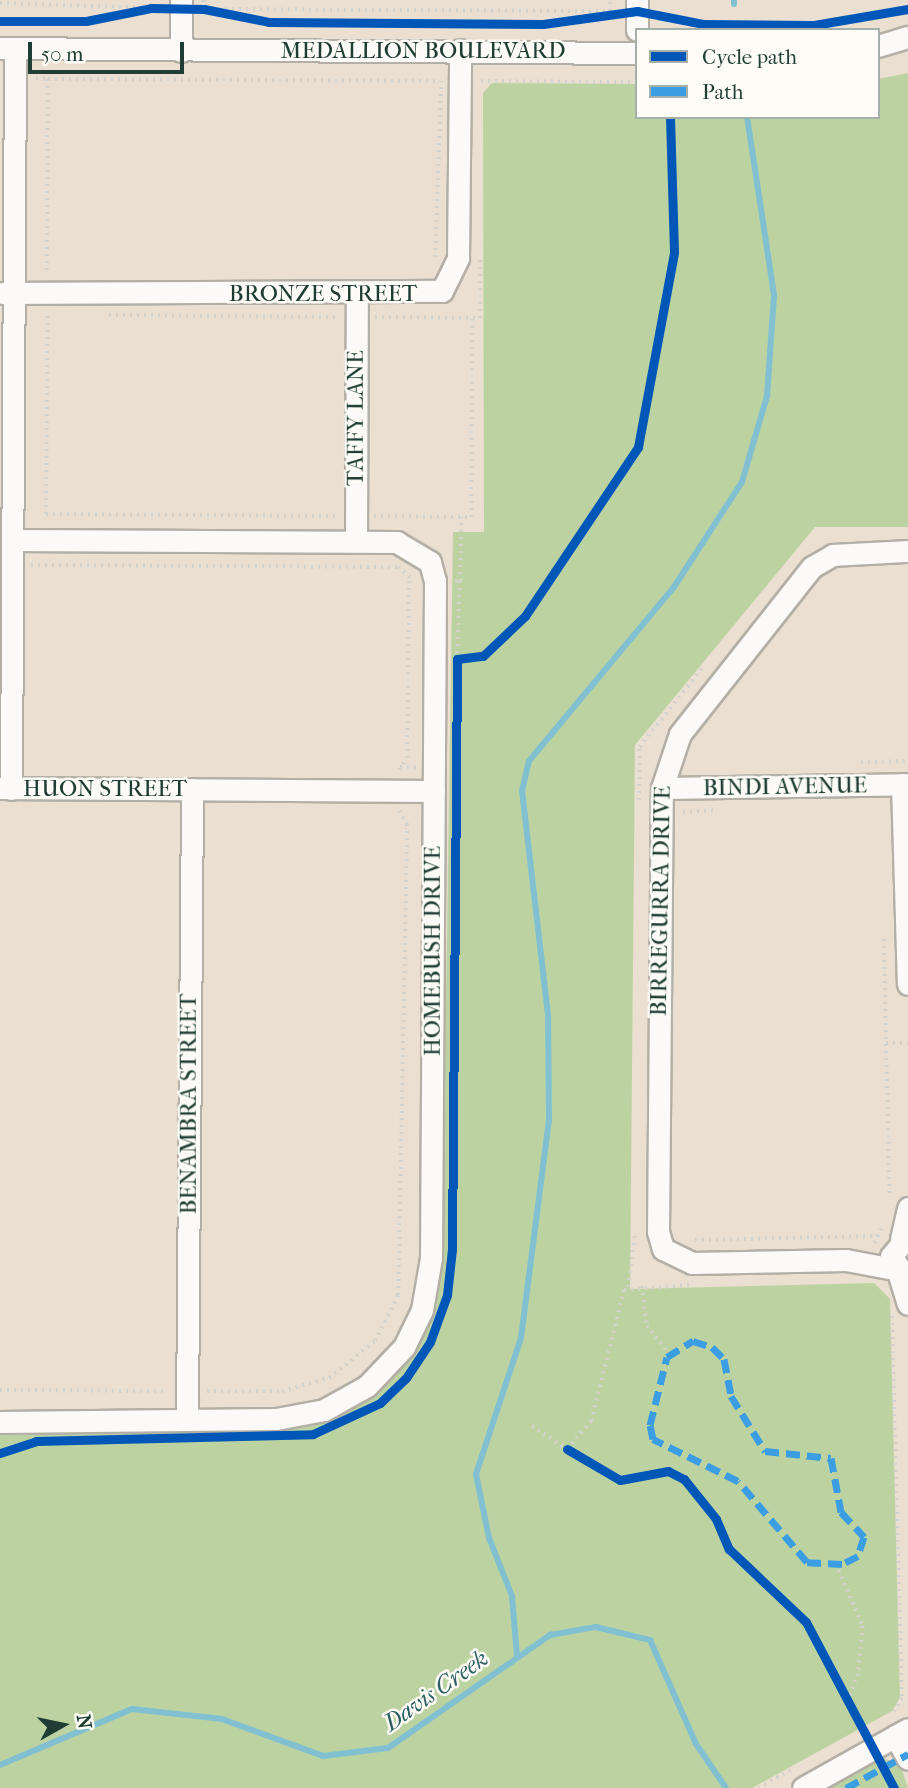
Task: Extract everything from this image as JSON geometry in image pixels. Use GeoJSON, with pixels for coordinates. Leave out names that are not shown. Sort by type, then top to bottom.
{"type":"FeatureCollection","features":[{"type":"Feature","properties":{"kind":"street"},"geometry":{"type":"LineString","coordinates":[[181,0],[181,51]]}},
{"type":"Feature","properties":{"kind":"street"},"geometry":{"type":"LineString","coordinates":[[637,0],[637,28]]}},
{"type":"Feature","properties":{"kind":"street"},"geometry":{"type":"LineString","coordinates":[[880,45],[908,37]]}},
{"type":"Feature","properties":{"kind":"street","name":"MEDALLION BOULEVARD"},"geometry":{"type":"LineString","coordinates":[[8,48],[635,52]]}},
{"type":"Feature","properties":{"kind":"street","name":"HUON STREET"},"geometry":{"type":"LineString","coordinates":[[8,48],[8,531],[13,565],[6,788],[434,791]]}},
{"type":"Feature","properties":{"kind":"street","name":"BRONZE STREET"},"geometry":{"type":"LineString","coordinates":[[7,293],[429,295],[453,280],[460,50]]}},
{"type":"Feature","properties":{"kind":"street","name":"TAFFY LANE"},"geometry":{"type":"LineString","coordinates":[[356,541],[357,295]]}},
{"type":"Feature","properties":{"kind":"street"},"geometry":{"type":"LineString","coordinates":[[8,531],[356,541],[409,545],[429,562],[435,581]]}},
{"type":"Feature","properties":{"kind":"street","name":"BIRREGURRA DRIVE"},"geometry":{"type":"LineString","coordinates":[[674,1248],[658,1232],[662,788],[680,734],[812,567],[833,555],[908,551]]}},
{"type":"Feature","properties":{"kind":"street","name":"HOMEBUSH DRIVE"},"geometry":{"type":"LineString","coordinates":[[6,1417],[293,1418],[341,1402],[391,1364],[422,1310],[431,1258],[435,581]]}},
{"type":"Feature","properties":{"kind":"street"},"geometry":{"type":"LineString","coordinates":[[905,784],[908,984]]}},
{"type":"Feature","properties":{"kind":"street","name":"BINDI AVENUE"},"geometry":{"type":"LineString","coordinates":[[662,788],[905,784]]}},
{"type":"Feature","properties":{"kind":"street","name":"BENAMBRA STREET"},"geometry":{"type":"LineString","coordinates":[[187,1419],[192,789]]}},
{"type":"Feature","properties":{"kind":"street"},"geometry":{"type":"LineString","coordinates":[[896,1210],[901,1240],[900,1307]]}},
{"type":"Feature","properties":{"kind":"street"},"geometry":{"type":"LineString","coordinates":[[846,1260],[874,1243],[901,1240]]}},
{"type":"Feature","properties":{"kind":"street"},"geometry":{"type":"LineString","coordinates":[[674,1248],[692,1263],[846,1260],[900,1274]]}},
{"type":"Feature","properties":{"kind":"street"},"geometry":{"type":"LineString","coordinates":[[803,1788],[895,1728],[908,1759]]}},
{"type":"Feature","properties":{"kind":"path"},"geometry":{"type":"LineString","coordinates":[[610,0],[610,10]]}},
{"type":"Feature","properties":{"kind":"path"},"geometry":{"type":"LineString","coordinates":[[0,3],[54,2],[151,8]]}},
{"type":"Feature","properties":{"kind":"path"},"geometry":{"type":"LineString","coordinates":[[204,4],[269,22],[529,24],[610,10]]}},
{"type":"Feature","properties":{"kind":"path"},"geometry":{"type":"LineString","coordinates":[[204,4],[610,10]]}},
{"type":"Feature","properties":{"kind":"path"},"geometry":{"type":"LineString","coordinates":[[98,19],[151,8]]}},
{"type":"Feature","properties":{"kind":"path"},"geometry":{"type":"LineString","coordinates":[[48,79],[635,82]]}},
{"type":"Feature","properties":{"kind":"path"},"geometry":{"type":"LineString","coordinates":[[435,273],[436,80]]}},
{"type":"Feature","properties":{"kind":"path"},"geometry":{"type":"LineString","coordinates":[[481,81],[481,92]]}},
{"type":"Feature","properties":{"kind":"path"},"geometry":{"type":"LineString","coordinates":[[47,271],[61,271]]}},
{"type":"Feature","properties":{"kind":"path"},"geometry":{"type":"LineString","coordinates":[[48,315],[61,315]]}},
{"type":"Feature","properties":{"kind":"path"},"geometry":{"type":"LineString","coordinates":[[102,315],[357,317]]}},
{"type":"Feature","properties":{"kind":"path"},"geometry":{"type":"LineString","coordinates":[[46,514],[471,517],[472,318]]}},
{"type":"Feature","properties":{"kind":"path"},"geometry":{"type":"LineString","coordinates":[[457,673],[461,517]]}},
{"type":"Feature","properties":{"kind":"path"},"geometry":{"type":"LineString","coordinates":[[13,565],[398,567],[409,579],[460,581]]}},
{"type":"Feature","properties":{"kind":"path"},"geometry":{"type":"LineString","coordinates":[[0,1390],[187,1391],[312,1385],[362,1356],[392,1312],[403,1256],[407,825],[398,814],[399,769],[407,758],[409,579]]}},
{"type":"Feature","properties":{"kind":"path"},"geometry":{"type":"LineString","coordinates":[[457,659],[470,658]]}},
{"type":"Feature","properties":{"kind":"path"},"geometry":{"type":"LineString","coordinates":[[854,762],[908,761]]}},
{"type":"Feature","properties":{"kind":"path"},"geometry":{"type":"LineString","coordinates":[[683,825],[683,811],[720,810]]}},
{"type":"Feature","properties":{"kind":"path"},"geometry":{"type":"LineString","coordinates":[[674,1248],[874,1243],[896,1210],[886,1043],[884,932]]}},
{"type":"Feature","properties":{"kind":"path"},"geometry":{"type":"LineString","coordinates":[[886,1043],[908,1043]]}},
{"type":"Feature","properties":{"kind":"path"},"geometry":{"type":"LineString","coordinates":[[532,1426],[567,1449],[587,1429],[621,1294],[642,1286],[697,1285]]}},
{"type":"Feature","properties":{"kind":"path"},"geometry":{"type":"LineString","coordinates":[[642,1286],[647,1326],[669,1353]]}},
{"type":"Feature","properties":{"kind":"path"},"geometry":{"type":"LineString","coordinates":[[895,1728],[902,1698],[900,1307]]}},
{"type":"Feature","properties":{"kind":"path"},"geometry":{"type":"LineString","coordinates":[[0,1453],[24,1443]]}},
{"type":"Feature","properties":{"kind":"path"},"geometry":{"type":"LineString","coordinates":[[836,1564],[863,1626],[858,1674],[846,1705]]}},
{"type":"Feature","properties":{"kind":"path"},"geometry":{"type":"LineString","coordinates":[[758,1788],[803,1763]]}},
{"type":"Feature","properties":{"kind":"green space"},"geometry":{"type":"Polygon","coordinates":[[[908,73],[908,527],[815,527],[635,745],[630,1289],[874,1283],[890,1299],[900,1698],[892,1711],[752,1788],[0,1788],[0,1429],[277,1429],[319,1422],[389,1382],[423,1337],[436,1305],[442,1271],[453,532],[484,532],[483,93],[492,83],[635,84],[635,119],[880,119],[880,79],[908,73]]]}},
{"type":"Feature","properties":{"kind":"green space"},"geometry":{"type":"Polygon","coordinates":[[[882,1758],[900,1764],[908,1788],[820,1788],[882,1758]]]}},
{"type":"Feature","properties":{"kind":"waterway"},"geometry":{"type":"LineString","coordinates":[[517,1656],[512,1596],[489,1538],[476,1474],[521,1338],[549,1120],[548,1015],[522,791],[529,761],[674,587],[742,482],[767,396],[774,295],[747,119]]}},
{"type":"Feature","properties":{"kind":"waterway","name":"Davis Creek"},"geometry":{"type":"LineString","coordinates":[[0,1765],[132,1709],[222,1719],[323,1756],[388,1748],[550,1635],[596,1627],[650,1640],[696,1744],[726,1788]]}},
{"type":"Feature","properties":{"kind":"marked path"},"geometry":{"type":"LineString","coordinates":[[693,1341],[712,1347],[724,1359],[731,1396],[765,1451],[831,1458],[841,1512],[864,1537],[858,1556],[842,1564],[807,1562],[738,1481],[653,1439],[650,1425],[667,1357],[693,1341]]}},
{"type":"Feature","properties":{"kind":"marked path"},"geometry":{"type":"LineString","coordinates":[[846,1788],[908,1754]]}},
{"type":"Feature","properties":{"kind":"cycle path"},"geometry":{"type":"LineString","coordinates":[[0,21],[86,21],[151,8],[204,9],[269,22],[543,24],[637,11],[703,24],[814,25],[908,9]]}},
{"type":"Feature","properties":{"kind":"cycle path"},"geometry":{"type":"LineString","coordinates":[[0,1453],[36,1441],[313,1434],[380,1403],[406,1378],[430,1342],[447,1295],[452,1249],[457,659],[483,656],[525,616],[638,447],[674,252],[670,119]]}},
{"type":"Feature","properties":{"kind":"cycle path"},"geometry":{"type":"LineString","coordinates":[[567,1449],[620,1480],[668,1471],[684,1479],[716,1519],[729,1549],[806,1622],[894,1788]]}}]}
